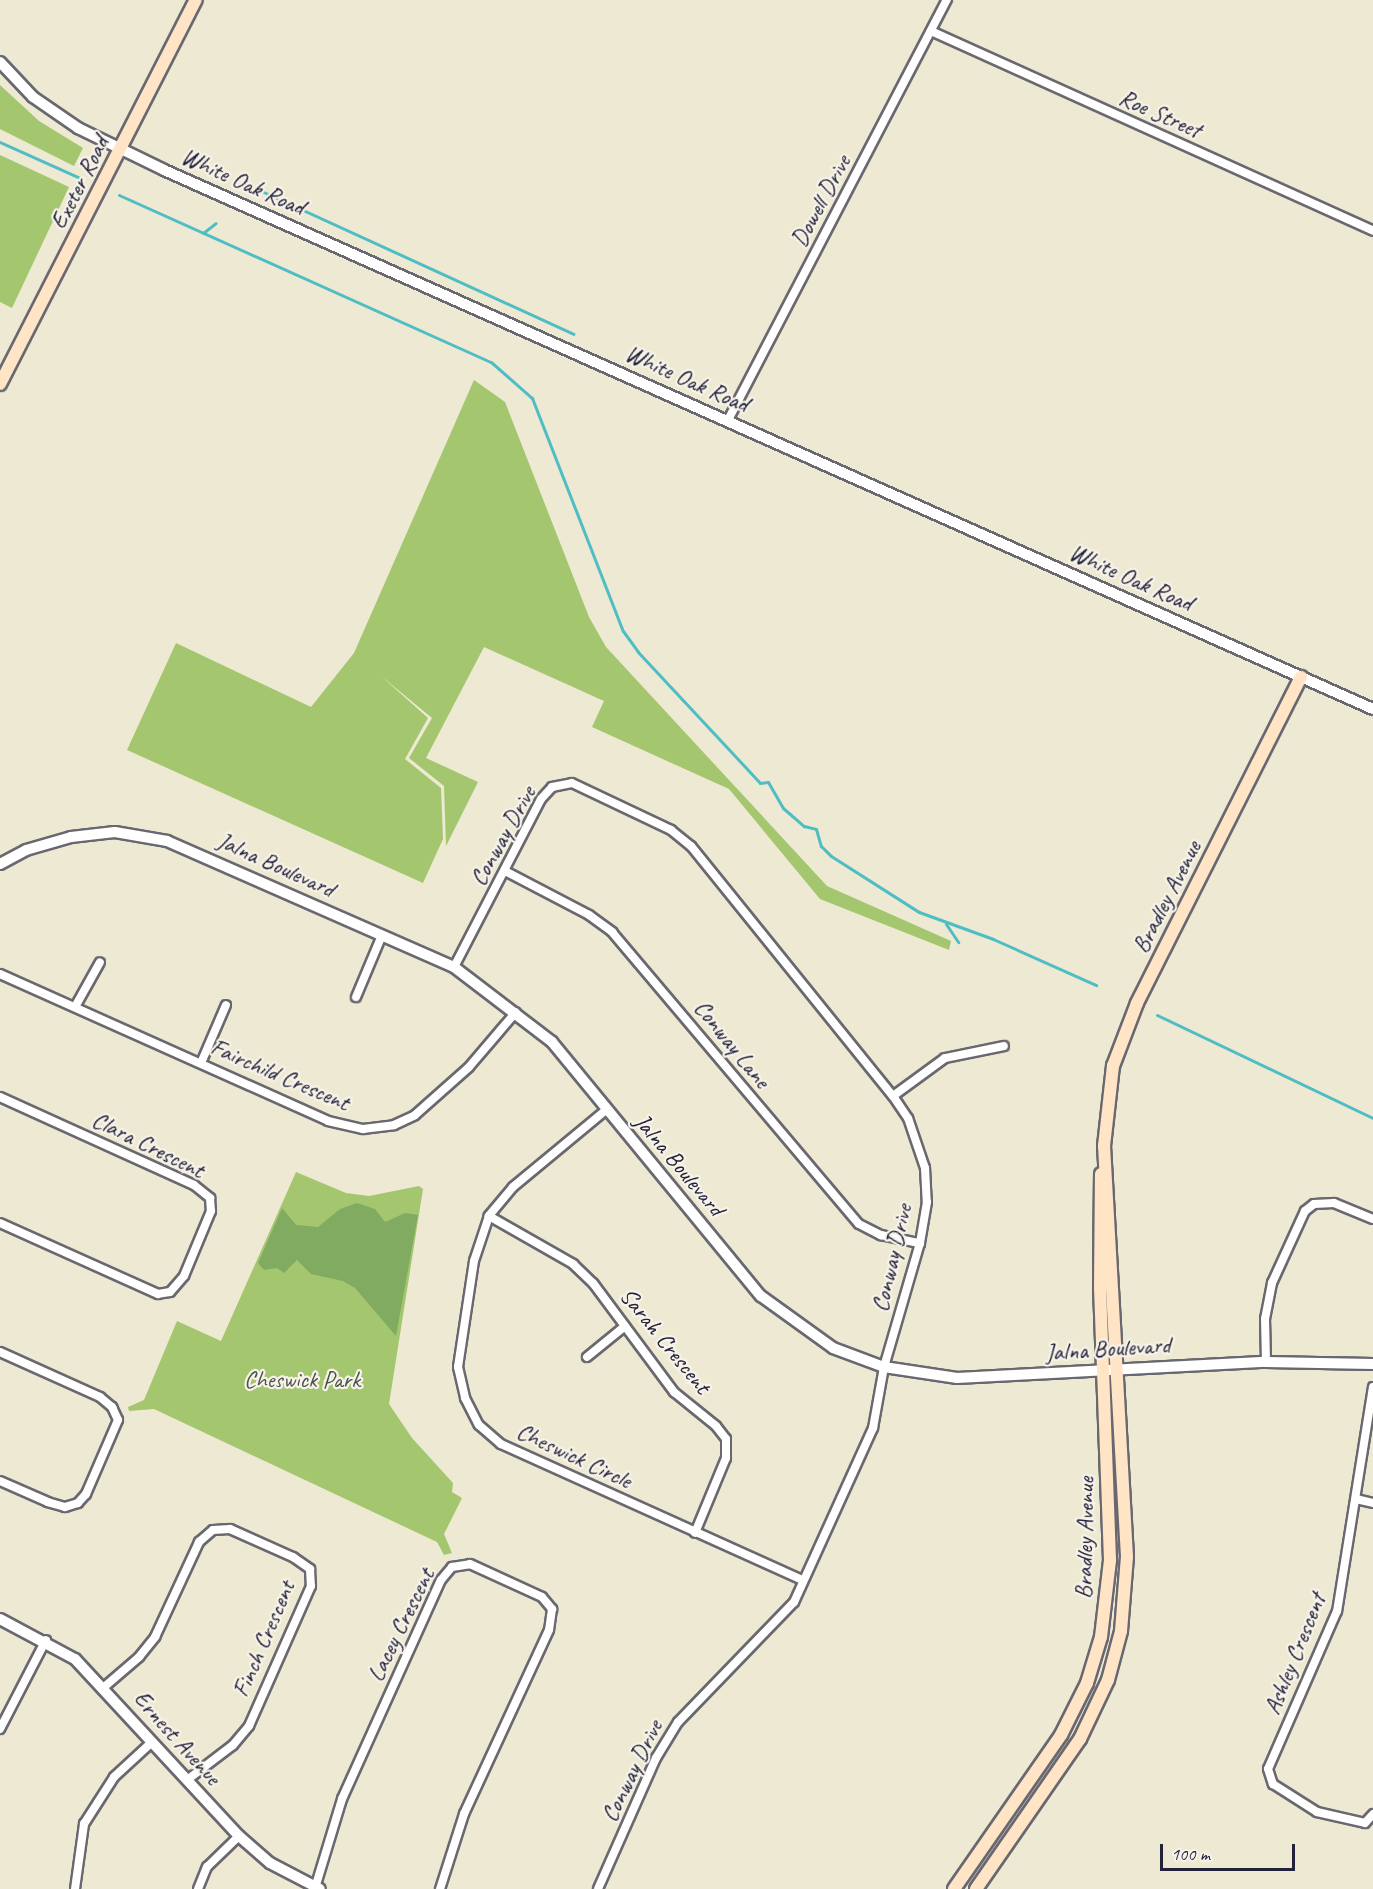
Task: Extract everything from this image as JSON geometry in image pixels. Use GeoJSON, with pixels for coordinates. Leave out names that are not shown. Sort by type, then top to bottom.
{"type":"FeatureCollection","features":[{"type":"Feature","properties":{"kind":"main road","name":"Exeter Road"},"geometry":{"type":"LineString","coordinates":[[0,384],[196,0]]}},
{"type":"Feature","properties":{"kind":"main road","name":"Bradley Avenue"},"geometry":{"type":"LineString","coordinates":[[954,1889],[1061,1735],[1095,1662],[1106,1611],[1110,1560],[1099,1189],[1109,1087],[1128,1023],[1301,677]]}},
{"type":"Feature","properties":{"kind":"main road","name":"Bradley Avenue"},"geometry":{"type":"LineString","coordinates":[[976,1889],[1080,1738],[1108,1680],[1126,1600],[1118,1369],[1104,1146]]}},
{"type":"Feature","properties":{"kind":"street","name":"Dowell Drive"},"geometry":{"type":"LineString","coordinates":[[728,420],[947,0]]}},
{"type":"Feature","properties":{"kind":"street","name":"Roe Street"},"geometry":{"type":"LineString","coordinates":[[931,31],[1373,231]]}},
{"type":"Feature","properties":{"kind":"street","name":"White Oak Road"},"geometry":{"type":"LineString","coordinates":[[0,62],[33,97],[78,128],[121,150],[1373,709]]}},
{"type":"Feature","properties":{"kind":"street","name":"Conway Drive"},"geometry":{"type":"LineString","coordinates":[[454,967],[541,799],[552,787],[572,783],[671,830],[691,846],[893,1096],[908,1118],[925,1168],[927,1202],[921,1243],[884,1367],[873,1428],[802,1580],[794,1602],[775,1624],[703,1695],[665,1740],[598,1889]]}},
{"type":"Feature","properties":{"kind":"street","name":"Jalna Boulevard"},"geometry":{"type":"LineString","coordinates":[[0,864],[26,850],[71,837],[115,832],[167,841],[454,967],[516,1012],[552,1042],[761,1296],[833,1348],[884,1367],[957,1378],[1266,1362],[1373,1364]]}},
{"type":"Feature","properties":{"kind":"street","name":"Conway Lane"},"geometry":{"type":"LineString","coordinates":[[505,871],[589,915],[612,932],[859,1224],[881,1235],[921,1243]]}},
{"type":"Feature","properties":{"kind":"street"},"geometry":{"type":"LineString","coordinates":[[356,997],[382,935]]}},
{"type":"Feature","properties":{"kind":"street"},"geometry":{"type":"LineString","coordinates":[[75,1007],[100,962]]}},
{"type":"Feature","properties":{"kind":"street","name":"Fairchild Crescent"},"geometry":{"type":"LineString","coordinates":[[0,974],[328,1121],[363,1129],[394,1125],[415,1115],[469,1066],[516,1012]]}},
{"type":"Feature","properties":{"kind":"street"},"geometry":{"type":"LineString","coordinates":[[201,1063],[226,1005]]}},
{"type":"Feature","properties":{"kind":"street"},"geometry":{"type":"LineString","coordinates":[[893,1096],[945,1058],[1004,1046]]}},
{"type":"Feature","properties":{"kind":"street","name":"Clara Crescent"},"geometry":{"type":"LineString","coordinates":[[0,1097],[194,1185],[210,1198],[211,1211],[184,1276],[170,1292],[158,1294],[0,1223]]}},
{"type":"Feature","properties":{"kind":"street","name":"Cheswick Circle"},"geometry":{"type":"LineString","coordinates":[[606,1110],[513,1187],[489,1215],[474,1261],[458,1367],[465,1398],[479,1425],[501,1444],[529,1459],[802,1580]]}},
{"type":"Feature","properties":{"kind":"street"},"geometry":{"type":"LineString","coordinates":[[1266,1362],[1265,1319],[1272,1283],[1305,1211],[1314,1204],[1334,1203],[1373,1220]]}},
{"type":"Feature","properties":{"kind":"street","name":"Sarah Crescent"},"geometry":{"type":"LineString","coordinates":[[489,1215],[573,1264],[593,1283],[674,1392],[716,1426],[726,1439],[726,1458],[695,1533]]}},
{"type":"Feature","properties":{"kind":"street"},"geometry":{"type":"LineString","coordinates":[[587,1357],[625,1326]]}},
{"type":"Feature","properties":{"kind":"street"},"geometry":{"type":"LineString","coordinates":[[0,1352],[100,1397],[112,1407],[118,1420],[86,1494],[78,1503],[65,1507],[0,1481]]}},
{"type":"Feature","properties":{"kind":"street","name":"Ashley Crescent"},"geometry":{"type":"LineString","coordinates":[[1373,1387],[1337,1611],[1268,1769],[1273,1784],[1317,1812],[1365,1823],[1373,1814]]}},
{"type":"Feature","properties":{"kind":"street"},"geometry":{"type":"LineString","coordinates":[[1356,1500],[1373,1503]]}},
{"type":"Feature","properties":{"kind":"street","name":"Finch Crescent"},"geometry":{"type":"LineString","coordinates":[[103,1688],[139,1658],[155,1636],[199,1542],[213,1530],[230,1529],[293,1557],[310,1569],[311,1586],[249,1726],[233,1745],[186,1780]]}},
{"type":"Feature","properties":{"kind":"street","name":"Lacey Crescent"},"geometry":{"type":"LineString","coordinates":[[317,1888],[342,1799],[441,1580],[452,1567],[470,1564],[542,1597],[552,1609],[549,1630],[464,1814],[440,1889]]}},
{"type":"Feature","properties":{"kind":"street","name":"Ernest Avenue"},"geometry":{"type":"LineString","coordinates":[[0,1619],[46,1640],[75,1659],[239,1836],[270,1863],[317,1888]]}},
{"type":"Feature","properties":{"kind":"street"},"geometry":{"type":"LineString","coordinates":[[0,1729],[46,1640]]}},
{"type":"Feature","properties":{"kind":"street"},"geometry":{"type":"LineString","coordinates":[[75,1889],[84,1824],[114,1777],[152,1742]]}},
{"type":"Feature","properties":{"kind":"street"},"geometry":{"type":"LineString","coordinates":[[198,1889],[207,1867],[239,1836]]}},
{"type":"Feature","properties":{"kind":"green space"},"geometry":{"type":"Polygon","coordinates":[[[0,85],[39,121],[83,148],[74,166],[0,129],[0,85]]]}},
{"type":"Feature","properties":{"kind":"green space"},"geometry":{"type":"Polygon","coordinates":[[[0,155],[69,187],[12,308],[0,302],[0,155]]]}},
{"type":"Feature","properties":{"kind":"green space"},"geometry":{"type":"Polygon","coordinates":[[[474,380],[505,402],[589,617],[606,647],[827,886],[951,941],[949,950],[820,899],[729,789],[592,727],[604,701],[484,647],[426,758],[478,782],[446,846],[444,786],[409,758],[432,718],[381,676],[428,718],[405,759],[441,788],[443,839],[423,883],[127,750],[176,643],[311,707],[354,653],[474,380]]]}},
{"type":"Feature","properties":{"kind":"green space","name":"Cheswick Park"},"geometry":{"type":"Polygon","coordinates":[[[296,1172],[346,1193],[369,1196],[419,1186],[423,1189],[389,1404],[412,1438],[453,1483],[452,1492],[462,1498],[444,1534],[452,1553],[444,1555],[437,1542],[154,1409],[129,1411],[128,1407],[144,1400],[177,1321],[221,1341],[296,1172]]]}},
{"type":"Feature","properties":{"kind":"green space"},"geometry":{"type":"Polygon","coordinates":[[[357,1203],[375,1209],[385,1222],[405,1213],[418,1215],[396,1336],[355,1288],[343,1281],[311,1274],[297,1260],[284,1273],[277,1268],[264,1270],[258,1263],[282,1208],[296,1225],[318,1227],[340,1209],[357,1203]]]}},
{"type":"Feature","properties":{"kind":"waterway"},"geometry":{"type":"LineString","coordinates":[[0,142],[80,178]]}},
{"type":"Feature","properties":{"kind":"waterway"},"geometry":{"type":"LineString","coordinates":[[257,189],[573,334]]}},
{"type":"Feature","properties":{"kind":"waterway"},"geometry":{"type":"LineString","coordinates":[[119,195],[491,362],[532,398],[623,631],[638,652],[760,783],[768,782],[783,808],[804,826],[816,829],[821,846],[831,856],[919,912],[993,939],[1096,985]]}},
{"type":"Feature","properties":{"kind":"waterway"},"geometry":{"type":"LineString","coordinates":[[203,233],[216,223]]}},
{"type":"Feature","properties":{"kind":"waterway"},"geometry":{"type":"LineString","coordinates":[[946,924],[958,942]]}},
{"type":"Feature","properties":{"kind":"waterway"},"geometry":{"type":"LineString","coordinates":[[1157,1015],[1373,1118]]}}]}
